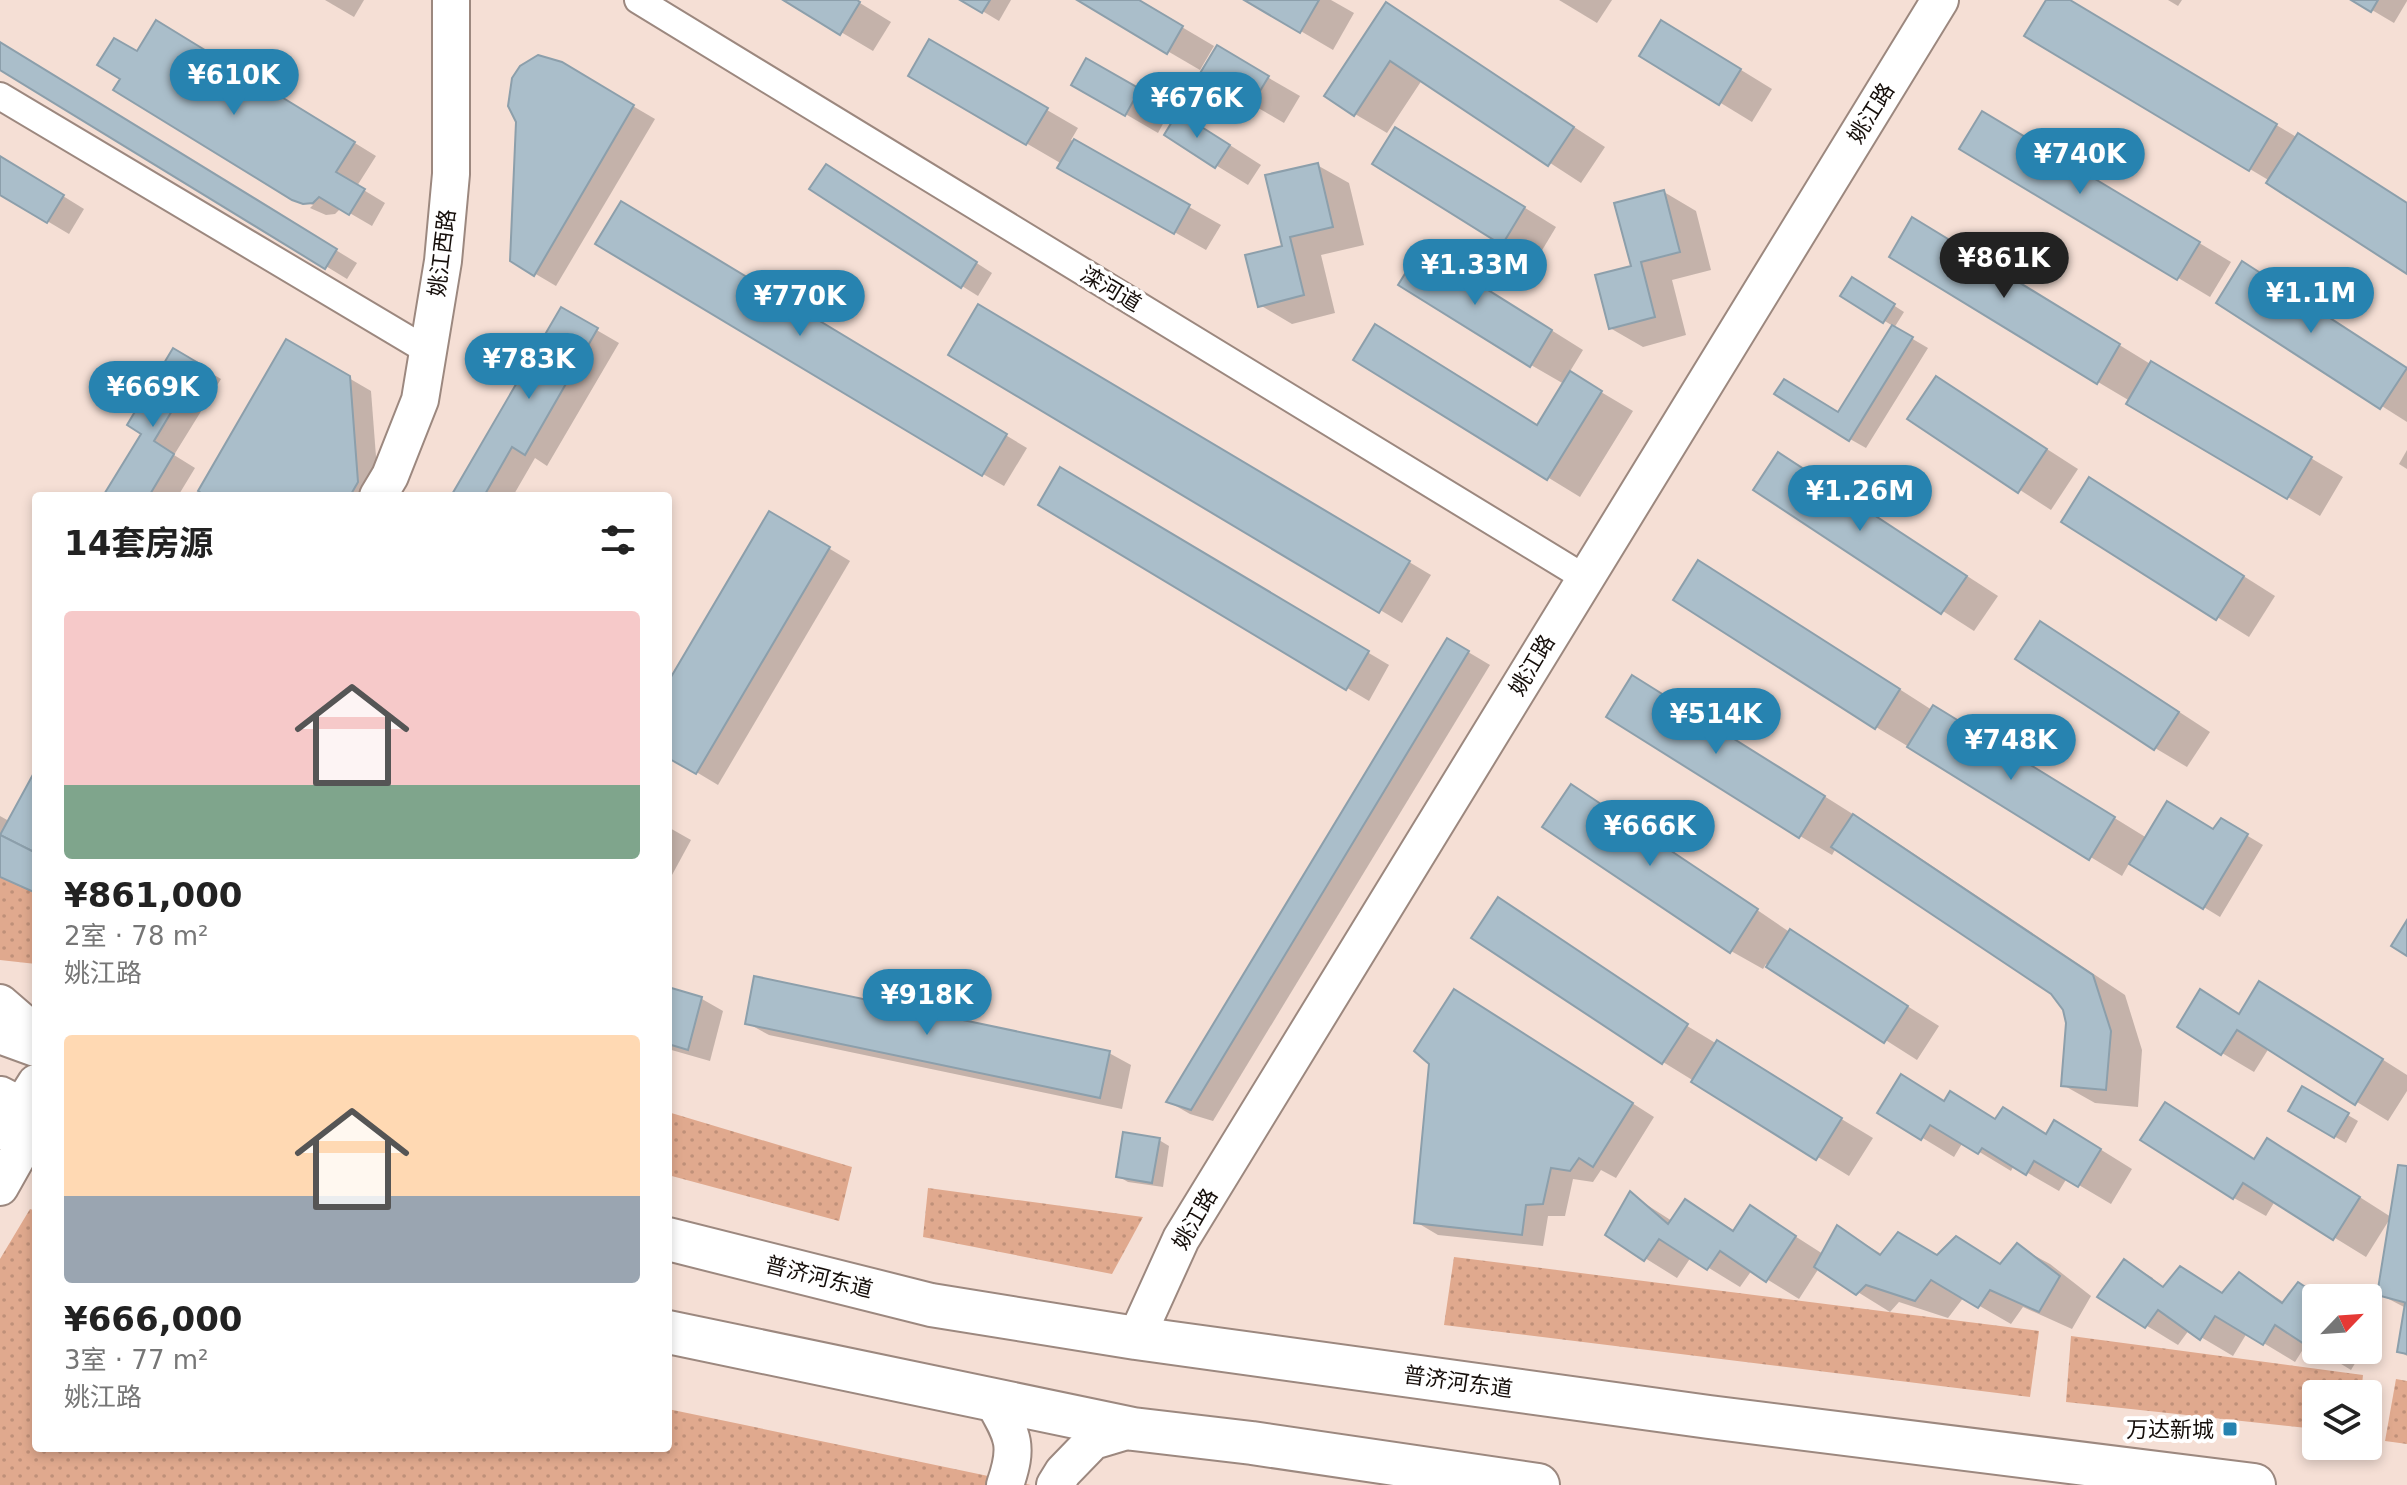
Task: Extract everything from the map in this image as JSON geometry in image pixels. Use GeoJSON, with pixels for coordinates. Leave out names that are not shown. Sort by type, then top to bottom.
{"type":"FeatureCollection","features":[{"type":"Feature","properties":{"kind":"main road"},"geometry":{"type":"LineString","coordinates":[[0,1032],[32,1044]]}},
{"type":"Feature","properties":{"kind":"main road","name":"普济河东道"},"geometry":{"type":"LineString","coordinates":[[672,1240],[931,1305],[1136,1338],[1709,1417],[2254,1485]]}},
{"type":"Feature","properties":{"kind":"main road"},"geometry":{"type":"LineString","coordinates":[[672,1333],[1133,1429],[1252,1443],[1538,1485]]}},
{"type":"Feature","properties":{"kind":"street","name":"姚江西路"},"geometry":{"type":"LineString","coordinates":[[380,492],[390,476],[420,400],[443,261],[451,174],[451,0]]}},
{"type":"Feature","properties":{"kind":"street","name":"姚江西路"},"geometry":{"type":"LineString","coordinates":[[406,492],[442,401],[460,312],[469,225],[473,111],[472,0]]}},
{"type":"Feature","properties":{"kind":"street","name":"滦河道"},"geometry":{"type":"LineString","coordinates":[[638,0],[1585,578]]}},
{"type":"Feature","properties":{"kind":"street","name":"姚江路"},"geometry":{"type":"LineString","coordinates":[[1136,1338],[1181,1239],[1940,0]]}},
{"type":"Feature","properties":{"kind":"street"},"geometry":{"type":"LineString","coordinates":[[0,96],[428,351]]}},
{"type":"Feature","properties":{"kind":"street"},"geometry":{"type":"LineString","coordinates":[[0,1003],[32,1031]]}},
{"type":"Feature","properties":{"kind":"street"},"geometry":{"type":"LineString","coordinates":[[0,1187],[18,1111]]}},
{"type":"Feature","properties":{"kind":"street"},"geometry":{"type":"LineString","coordinates":[[993,1401],[1012,1434],[1012,1465],[1005,1485]]}},
{"type":"Feature","properties":{"kind":"street"},"geometry":{"type":"LineString","coordinates":[[1055,1485],[1063,1472],[1093,1441],[1133,1429]]}},
{"type":"Feature","properties":{"kind":"shaded area"},"geometry":{"type":"Polygon","coordinates":[[[0,877],[32,891],[32,964],[0,960],[0,877]]]}},
{"type":"Feature","properties":{"kind":"shaded area"},"geometry":{"type":"Polygon","coordinates":[[[672,1113],[852,1167],[839,1221],[672,1176],[672,1113]]]}},
{"type":"Feature","properties":{"kind":"shaded area"},"geometry":{"type":"Polygon","coordinates":[[[928,1188],[1143,1217],[1112,1274],[923,1237],[928,1188]]]}},
{"type":"Feature","properties":{"kind":"shaded area"},"geometry":{"type":"Polygon","coordinates":[[[32,1210],[32,1452],[672,1452],[672,1410],[1031,1485],[0,1485],[0,1259],[32,1210]]]}},
{"type":"Feature","properties":{"kind":"shaded area"},"geometry":{"type":"Polygon","coordinates":[[[1454,1257],[2039,1331],[2030,1397],[1444,1325],[1454,1257]]]}},
{"type":"Feature","properties":{"kind":"shaded area"},"geometry":{"type":"Polygon","coordinates":[[[2071,1336],[2363,1375],[2362,1380],[2302,1380],[2302,1427],[2066,1402],[2071,1336]]]}},
{"type":"Feature","properties":{"kind":"shaded area"},"geometry":{"type":"Polygon","coordinates":[[[2396,1379],[2407,1381],[2407,1444],[2385,1441],[2396,1379]]]}},
{"type":"Feature","properties":{"kind":"building"},"geometry":{"type":"Polygon","coordinates":[[[783,0],[857,0],[860,2],[840,35],[783,0]]]}},
{"type":"Feature","properties":{"kind":"building"},"geometry":{"type":"Polygon","coordinates":[[[960,0],[990,0],[982,13],[960,0]]]}},
{"type":"Feature","properties":{"kind":"building"},"geometry":{"type":"Polygon","coordinates":[[[1077,0],[1139,0],[1183,26],[1167,54],[1077,0]]]}},
{"type":"Feature","properties":{"kind":"building"},"geometry":{"type":"Polygon","coordinates":[[[1244,0],[1319,0],[1300,33],[1244,0]]]}},
{"type":"Feature","properties":{"kind":"building"},"geometry":{"type":"Polygon","coordinates":[[[2046,0],[2070,0],[2277,124],[2249,171],[2024,36],[2046,0]]]}},
{"type":"Feature","properties":{"kind":"building"},"geometry":{"type":"Polygon","coordinates":[[[2351,0],[2378,0],[2371,12],[2351,0]]]}},
{"type":"Feature","properties":{"kind":"building"},"geometry":{"type":"Polygon","coordinates":[[[1386,2],[1574,127],[1548,166],[1390,61],[1354,116],[1324,96],[1386,2]]]}},
{"type":"Feature","properties":{"kind":"building"},"geometry":{"type":"Polygon","coordinates":[[[156,20],[355,142],[336,172],[365,189],[349,215],[319,197],[313,203],[303,204],[292,200],[113,90],[120,79],[97,65],[114,38],[137,51],[156,20]]]}},
{"type":"Feature","properties":{"kind":"building"},"geometry":{"type":"Polygon","coordinates":[[[1661,20],[1741,69],[1719,105],[1639,56],[1661,20]]]}},
{"type":"Feature","properties":{"kind":"building"},"geometry":{"type":"Polygon","coordinates":[[[929,39],[1048,108],[1026,145],[908,76],[929,39]]]}},
{"type":"Feature","properties":{"kind":"building"},"geometry":{"type":"Polygon","coordinates":[[[0,42],[337,249],[325,269],[0,70],[0,42]]]}},
{"type":"Feature","properties":{"kind":"building"},"geometry":{"type":"Polygon","coordinates":[[[1217,45],[1269,76],[1251,106],[1199,75],[1217,45]]]}},
{"type":"Feature","properties":{"kind":"building"},"geometry":{"type":"Polygon","coordinates":[[[538,55],[562,62],[634,105],[534,276],[510,261],[516,122],[508,106],[512,78],[520,66],[538,55]]]}},
{"type":"Feature","properties":{"kind":"building"},"geometry":{"type":"Polygon","coordinates":[[[1086,58],[1140,89],[1125,116],[1071,85],[1086,58]]]}},
{"type":"Feature","properties":{"kind":"building"},"geometry":{"type":"Polygon","coordinates":[[[1982,111],[2200,242],[2177,280],[1959,149],[1982,111]]]}},
{"type":"Feature","properties":{"kind":"building"},"geometry":{"type":"Polygon","coordinates":[[[1178,112],[1230,145],[1215,168],[1164,135],[1178,112]]]}},
{"type":"Feature","properties":{"kind":"building"},"geometry":{"type":"Polygon","coordinates":[[[1395,127],[1525,207],[1502,245],[1372,164],[1395,127]]]}},
{"type":"Feature","properties":{"kind":"building"},"geometry":{"type":"Polygon","coordinates":[[[2298,133],[2407,203],[2407,274],[2266,183],[2298,133]]]}},
{"type":"Feature","properties":{"kind":"building"},"geometry":{"type":"Polygon","coordinates":[[[1074,139],[1190,205],[1174,234],[1057,168],[1074,139]]]}},
{"type":"Feature","properties":{"kind":"building"},"geometry":{"type":"Polygon","coordinates":[[[0,156],[64,195],[47,223],[0,195],[0,156]]]}},
{"type":"Feature","properties":{"kind":"building"},"geometry":{"type":"Polygon","coordinates":[[[1318,163],[1333,227],[1290,237],[1304,295],[1258,307],[1245,255],[1282,246],[1265,175],[1318,163]]]}},
{"type":"Feature","properties":{"kind":"building"},"geometry":{"type":"Polygon","coordinates":[[[826,164],[977,262],[961,288],[809,189],[826,164]]]}},
{"type":"Feature","properties":{"kind":"building"},"geometry":{"type":"Polygon","coordinates":[[[1664,190],[1680,252],[1641,262],[1655,317],[1609,329],[1595,275],[1631,266],[1614,203],[1664,190]]]}},
{"type":"Feature","properties":{"kind":"building"},"geometry":{"type":"Polygon","coordinates":[[[621,201],[1007,434],[982,476],[595,244],[621,201]]]}},
{"type":"Feature","properties":{"kind":"building"},"geometry":{"type":"Polygon","coordinates":[[[1912,217],[2120,344],[2097,384],[1889,257],[1912,217]]]}},
{"type":"Feature","properties":{"kind":"building"},"geometry":{"type":"Polygon","coordinates":[[[1421,248],[1552,330],[1530,367],[1398,285],[1421,248]]]}},
{"type":"Feature","properties":{"kind":"building"},"geometry":{"type":"Polygon","coordinates":[[[2242,261],[2407,368],[2380,409],[2216,303],[2242,261]]]}},
{"type":"Feature","properties":{"kind":"building"},"geometry":{"type":"Polygon","coordinates":[[[1852,277],[1895,304],[1883,323],[1840,296],[1852,277]]]}},
{"type":"Feature","properties":{"kind":"building"},"geometry":{"type":"Polygon","coordinates":[[[978,304],[1410,561],[1379,613],[948,355],[978,304]]]}},
{"type":"Feature","properties":{"kind":"building"},"geometry":{"type":"Polygon","coordinates":[[[561,307],[598,328],[525,455],[512,447],[486,492],[453,492],[561,307]]]}},
{"type":"Feature","properties":{"kind":"building"},"geometry":{"type":"Polygon","coordinates":[[[1375,324],[1537,425],[1570,371],[1602,391],[1547,480],[1353,360],[1375,324]]]}},
{"type":"Feature","properties":{"kind":"building"},"geometry":{"type":"Polygon","coordinates":[[[1892,325],[1913,337],[1849,441],[1774,394],[1784,379],[1838,412],[1892,325]]]}},
{"type":"Feature","properties":{"kind":"building"},"geometry":{"type":"Polygon","coordinates":[[[286,339],[350,376],[358,482],[352,492],[198,491],[286,339]]]}},
{"type":"Feature","properties":{"kind":"building"},"geometry":{"type":"Polygon","coordinates":[[[173,348],[200,364],[154,441],[174,454],[151,492],[105,492],[141,434],[127,425],[173,348]]]}},
{"type":"Feature","properties":{"kind":"building"},"geometry":{"type":"Polygon","coordinates":[[[2151,361],[2312,457],[2287,499],[2126,404],[2151,361]]]}},
{"type":"Feature","properties":{"kind":"building"},"geometry":{"type":"Polygon","coordinates":[[[1936,376],[2047,449],[2018,493],[1907,419],[1936,376]]]}},
{"type":"Feature","properties":{"kind":"building"},"geometry":{"type":"Polygon","coordinates":[[[1778,452],[1967,576],[1941,614],[1753,490],[1778,452]]]}},
{"type":"Feature","properties":{"kind":"building"},"geometry":{"type":"Polygon","coordinates":[[[1060,467],[1369,651],[1346,690],[1038,505],[1060,467]]]}},
{"type":"Feature","properties":{"kind":"building"},"geometry":{"type":"Polygon","coordinates":[[[2089,477],[2244,576],[2216,620],[2061,522],[2089,477]]]}},
{"type":"Feature","properties":{"kind":"building"},"geometry":{"type":"Polygon","coordinates":[[[769,511],[830,547],[696,774],[672,760],[672,675],[769,511]]]}},
{"type":"Feature","properties":{"kind":"building"},"geometry":{"type":"Polygon","coordinates":[[[1698,560],[1900,689],[1875,729],[1673,600],[1698,560]]]}},
{"type":"Feature","properties":{"kind":"building"},"geometry":{"type":"Polygon","coordinates":[[[2040,621],[2179,712],[2154,750],[2015,659],[2040,621]]]}},
{"type":"Feature","properties":{"kind":"building"},"geometry":{"type":"Polygon","coordinates":[[[1447,638],[1469,651],[1191,1110],[1166,1102],[1447,638]]]}},
{"type":"Feature","properties":{"kind":"building"},"geometry":{"type":"Polygon","coordinates":[[[1632,675],[1825,796],[1799,838],[1606,717],[1632,675]]]}},
{"type":"Feature","properties":{"kind":"building"},"geometry":{"type":"Polygon","coordinates":[[[1933,705],[2115,817],[2089,860],[1907,747],[1933,705]]]}},
{"type":"Feature","properties":{"kind":"building"},"geometry":{"type":"Polygon","coordinates":[[[32,776],[32,851],[0,835],[32,776]]]}},
{"type":"Feature","properties":{"kind":"building"},"geometry":{"type":"Polygon","coordinates":[[[1571,784],[1758,909],[1730,953],[1542,827],[1571,784]]]}},
{"type":"Feature","properties":{"kind":"building"},"geometry":{"type":"Polygon","coordinates":[[[2167,801],[2213,829],[2221,818],[2248,834],[2203,909],[2129,864],[2167,801]]]}},
{"type":"Feature","properties":{"kind":"building"},"geometry":{"type":"Polygon","coordinates":[[[1853,814],[2093,975],[2111,1031],[2106,1090],[2061,1086],[2066,1023],[2063,1010],[2051,994],[1831,847],[1853,814]]]}},
{"type":"Feature","properties":{"kind":"building"},"geometry":{"type":"Polygon","coordinates":[[[0,835],[32,851],[32,891],[0,877],[0,835]]]}},
{"type":"Feature","properties":{"kind":"building"},"geometry":{"type":"Polygon","coordinates":[[[1498,897],[1688,1024],[1662,1064],[1471,938],[1498,897]]]}},
{"type":"Feature","properties":{"kind":"building"},"geometry":{"type":"Polygon","coordinates":[[[2407,920],[2407,956],[2391,946],[2407,920]]]}},
{"type":"Feature","properties":{"kind":"building"},"geometry":{"type":"Polygon","coordinates":[[[1790,929],[1908,1006],[1884,1043],[1766,967],[1790,929]]]}},
{"type":"Feature","properties":{"kind":"building"},"geometry":{"type":"Polygon","coordinates":[[[754,976],[1110,1051],[1100,1098],[745,1024],[754,976]]]}},
{"type":"Feature","properties":{"kind":"building"},"geometry":{"type":"Polygon","coordinates":[[[2259,981],[2383,1059],[2355,1105],[2237,1030],[2221,1055],[2177,1027],[2200,989],[2239,1014],[2259,981]]]}},
{"type":"Feature","properties":{"kind":"building"},"geometry":{"type":"Polygon","coordinates":[[[672,988],[702,997],[688,1050],[672,1045],[672,988]]]}},
{"type":"Feature","properties":{"kind":"building"},"geometry":{"type":"Polygon","coordinates":[[[1454,989],[1633,1103],[1593,1167],[1579,1158],[1570,1171],[1551,1168],[1543,1204],[1526,1205],[1522,1235],[1414,1223],[1429,1064],[1414,1051],[1454,989]]]}},
{"type":"Feature","properties":{"kind":"building"},"geometry":{"type":"Polygon","coordinates":[[[1717,1040],[1842,1118],[1816,1160],[1691,1082],[1717,1040]]]}},
{"type":"Feature","properties":{"kind":"building"},"geometry":{"type":"Polygon","coordinates":[[[1901,1074],[1944,1101],[1950,1091],[1995,1119],[2003,1107],[2046,1134],[2054,1120],[2101,1149],[2078,1187],[2034,1161],[2026,1175],[1982,1148],[1978,1154],[1930,1125],[1921,1140],[1877,1113],[1901,1074]]]}},
{"type":"Feature","properties":{"kind":"building"},"geometry":{"type":"Polygon","coordinates":[[[2302,1086],[2349,1113],[2334,1138],[2288,1111],[2302,1086]]]}},
{"type":"Feature","properties":{"kind":"building"},"geometry":{"type":"Polygon","coordinates":[[[2165,1102],[2254,1159],[2267,1138],[2360,1197],[2333,1240],[2243,1183],[2233,1199],[2140,1140],[2165,1102]]]}},
{"type":"Feature","properties":{"kind":"building"},"geometry":{"type":"Polygon","coordinates":[[[1123,1132],[1160,1138],[1152,1183],[1116,1177],[1123,1132]]]}},
{"type":"Feature","properties":{"kind":"building"},"geometry":{"type":"Polygon","coordinates":[[[2398,1165],[2407,1166],[2407,1303],[2382,1296],[2382,1284],[2379,1284],[2398,1165]]]}},
{"type":"Feature","properties":{"kind":"building"},"geometry":{"type":"Polygon","coordinates":[[[1630,1191],[1668,1224],[1685,1199],[1733,1231],[1750,1205],[1796,1236],[1766,1282],[1720,1251],[1707,1270],[1659,1239],[1644,1261],[1605,1235],[1630,1191]]]}},
{"type":"Feature","properties":{"kind":"building"},"geometry":{"type":"Polygon","coordinates":[[[1837,1225],[1880,1255],[1898,1232],[1937,1255],[1956,1236],[2000,1264],[2017,1243],[2060,1276],[2039,1312],[1990,1290],[1978,1308],[1931,1280],[1915,1301],[1866,1285],[1856,1295],[1814,1267],[1837,1225]]]}},
{"type":"Feature","properties":{"kind":"building"},"geometry":{"type":"Polygon","coordinates":[[[2124,1259],[2163,1287],[2180,1266],[2222,1293],[2239,1272],[2282,1303],[2298,1282],[2302,1285],[2302,1343],[2275,1325],[2263,1345],[2215,1316],[2200,1340],[2158,1310],[2145,1328],[2097,1297],[2124,1259]]]}},
{"type":"Feature","properties":{"kind":"building"},"geometry":{"type":"Polygon","coordinates":[[[2407,1303],[2407,1354],[2397,1352],[2407,1303]]]}},
{"type":"Feature","properties":{"kind":"place","name":"万达新城"},"geometry":{"type":"Point","coordinates":[2230,1429]}}]}
